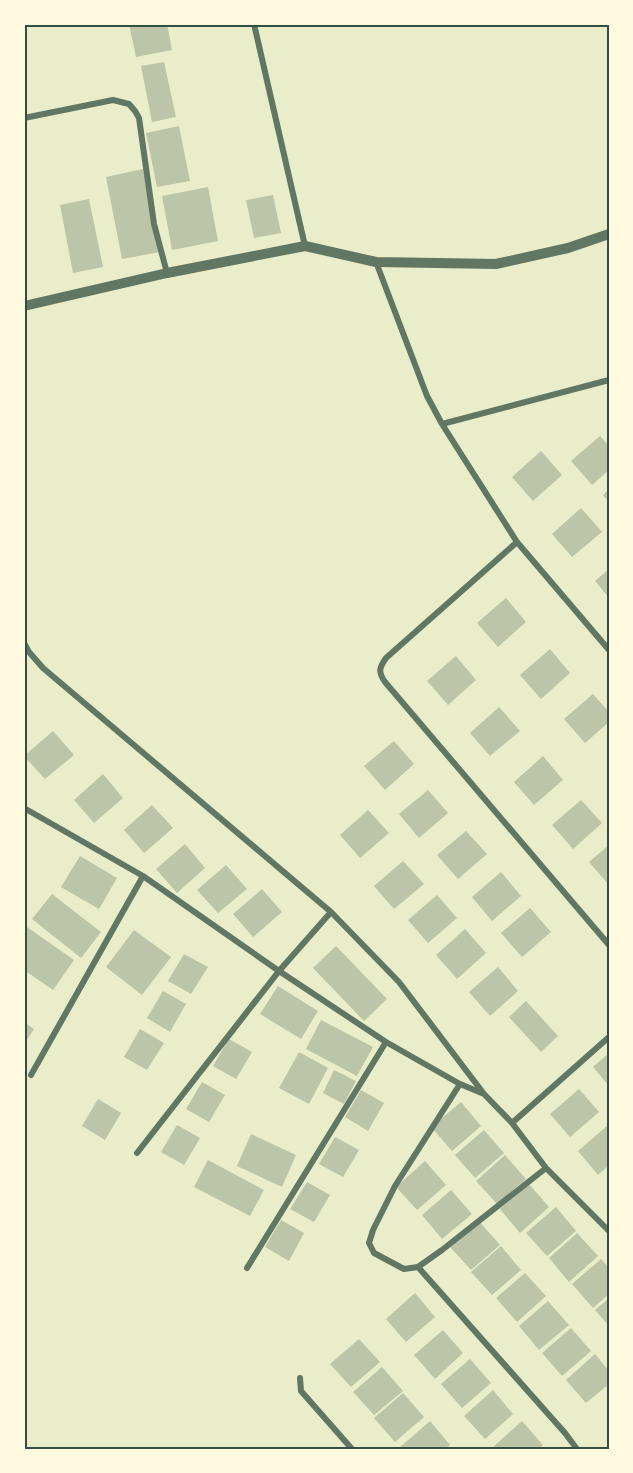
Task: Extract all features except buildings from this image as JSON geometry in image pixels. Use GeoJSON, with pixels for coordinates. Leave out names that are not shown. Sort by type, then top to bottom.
{"type":"FeatureCollection","features":[{"type":"Feature","properties":{"kind":"street"},"geometry":{"type":"LineString","coordinates":[[254,24],[305,246]]}},
{"type":"Feature","properties":{"kind":"street"},"geometry":{"type":"LineString","coordinates":[[24,118],[113,100],[129,104],[139,118],[154,224],[166,273]]}},
{"type":"Feature","properties":{"kind":"street"},"geometry":{"type":"LineString","coordinates":[[24,306],[166,273],[305,246],[376,262],[496,264],[568,248],[609,234]]}},
{"type":"Feature","properties":{"kind":"street"},"geometry":{"type":"LineString","coordinates":[[376,262],[427,396],[442,424],[517,542],[609,650]]}},
{"type":"Feature","properties":{"kind":"street"},"geometry":{"type":"LineString","coordinates":[[442,424],[609,380]]}},
{"type":"Feature","properties":{"kind":"street"},"geometry":{"type":"LineString","coordinates":[[517,542],[386,658],[380,667],[379,674],[609,945]]}},
{"type":"Feature","properties":{"kind":"street"},"geometry":{"type":"LineString","coordinates":[[24,643],[43,668],[332,912],[399,982],[484,1094],[512,1123],[546,1168],[609,1231]]}},
{"type":"Feature","properties":{"kind":"street"},"geometry":{"type":"LineString","coordinates":[[24,808],[143,876],[279,971],[387,1042],[460,1084],[484,1094]]}},
{"type":"Feature","properties":{"kind":"street"},"geometry":{"type":"LineString","coordinates":[[31,1075],[143,876]]}},
{"type":"Feature","properties":{"kind":"street"},"geometry":{"type":"LineString","coordinates":[[136,1153],[279,971],[332,912]]}},
{"type":"Feature","properties":{"kind":"street"},"geometry":{"type":"LineString","coordinates":[[512,1123],[609,1037]]}},
{"type":"Feature","properties":{"kind":"street"},"geometry":{"type":"LineString","coordinates":[[247,1268],[387,1042]]}},
{"type":"Feature","properties":{"kind":"street"},"geometry":{"type":"LineString","coordinates":[[460,1084],[395,1186],[373,1230],[369,1243],[374,1253],[404,1269],[418,1267],[546,1168]]}},
{"type":"Feature","properties":{"kind":"street"},"geometry":{"type":"LineString","coordinates":[[418,1267],[566,1433],[577,1449]]}},
{"type":"Feature","properties":{"kind":"street"},"geometry":{"type":"LineString","coordinates":[[300,1378],[301,1391],[352,1449]]}}]}
